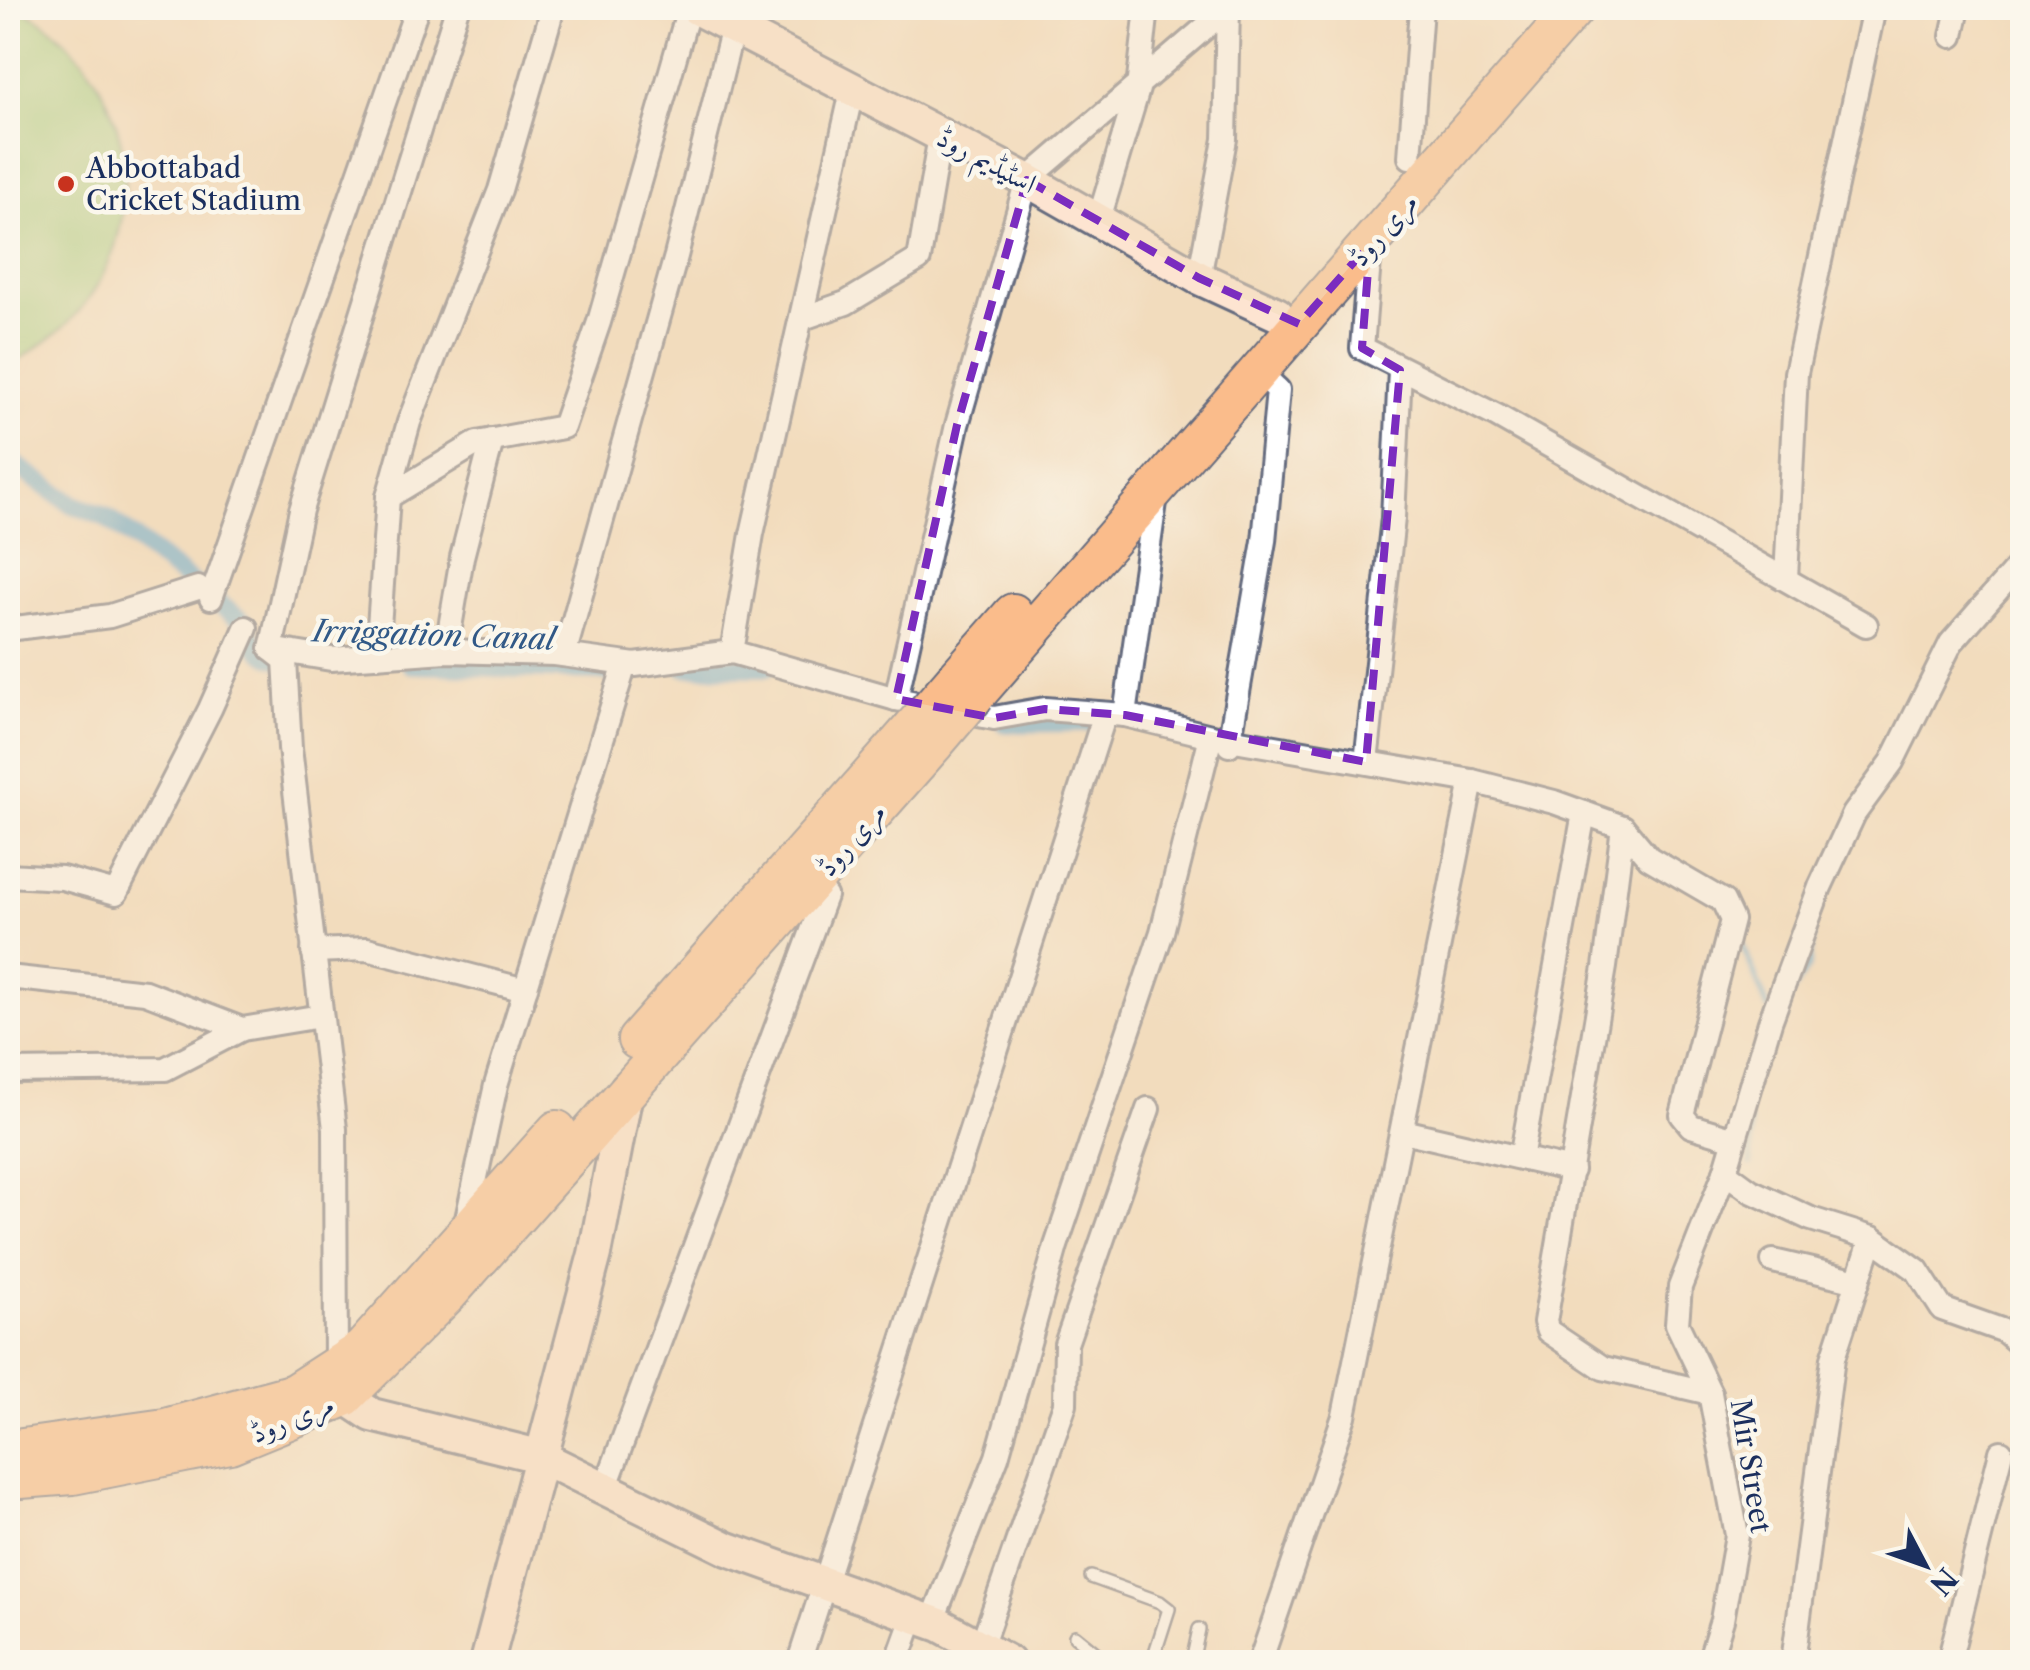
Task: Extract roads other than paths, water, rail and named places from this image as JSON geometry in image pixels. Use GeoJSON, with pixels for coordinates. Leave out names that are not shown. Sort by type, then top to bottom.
{"type":"FeatureCollection","features":[{"type":"Feature","properties":{"kind":"main road","name":"مری روڈ"},"geometry":{"type":"LineString","coordinates":[[8,1450],[165,1428],[341,1383],[362,1349],[915,723],[965,687],[1160,472],[1258,371],[1370,244],[1429,149],[1542,8]]}},
{"type":"Feature","properties":{"kind":"main road","name":"مری روڈ"},"geometry":{"type":"LineString","coordinates":[[1160,472],[1277,314],[1429,149],[1575,8]]}},
{"type":"Feature","properties":{"kind":"main road","name":"مری روڈ"},"geometry":{"type":"LineString","coordinates":[[8,1480],[73,1475],[230,1444],[341,1383],[449,1293],[812,884],[915,723]]}},
{"type":"Feature","properties":{"kind":"street"},"geometry":{"type":"LineString","coordinates":[[8,629],[110,616],[204,593],[417,8]]}},
{"type":"Feature","properties":{"kind":"street"},"geometry":{"type":"LineString","coordinates":[[272,648],[301,510],[458,8]]}},
{"type":"Feature","properties":{"kind":"street"},"geometry":{"type":"LineString","coordinates":[[376,656],[388,497],[409,422],[500,190],[554,8]]}},
{"type":"Feature","properties":{"kind":"street"},"geometry":{"type":"LineString","coordinates":[[388,497],[477,443],[562,428],[599,322],[692,8]]}},
{"type":"Feature","properties":{"kind":"street","name":"اسٹیڈیم روڈ"},"geometry":{"type":"LineString","coordinates":[[692,8],[853,87],[1099,219],[1199,278],[1277,314]]}},
{"type":"Feature","properties":{"kind":"street"},"geometry":{"type":"LineString","coordinates":[[1099,219],[1139,80],[1148,8]]}},
{"type":"Feature","properties":{"kind":"street"},"geometry":{"type":"LineString","coordinates":[[915,723],[957,424],[1028,180],[1139,80],[1228,8],[1225,139],[1199,278]]}},
{"type":"Feature","properties":{"kind":"street"},"geometry":{"type":"LineString","coordinates":[[1421,8],[1429,149]]}},
{"type":"Feature","properties":{"kind":"street"},"geometry":{"type":"LineString","coordinates":[[1786,579],[1796,374],[1874,8]]}},
{"type":"Feature","properties":{"kind":"street"},"geometry":{"type":"LineString","coordinates":[[1952,36],[1958,8]]}},
{"type":"Feature","properties":{"kind":"street"},"geometry":{"type":"LineString","coordinates":[[564,656],[676,256],[733,27]]}},
{"type":"Feature","properties":{"kind":"street"},"geometry":{"type":"LineString","coordinates":[[732,652],[752,534],[853,87]]}},
{"type":"Feature","properties":{"kind":"street"},"geometry":{"type":"LineString","coordinates":[[803,318],[846,304],[919,259],[940,136]]}},
{"type":"Feature","properties":{"kind":"street"},"geometry":{"type":"LineString","coordinates":[[1370,244],[1362,348],[1497,416],[1866,625]]}},
{"type":"Feature","properties":{"kind":"street"},"geometry":{"type":"LineString","coordinates":[[1366,762],[1393,518],[1400,370]]}},
{"type":"Feature","properties":{"kind":"street"},"geometry":{"type":"LineString","coordinates":[[897,1662],[923,1619],[997,1457],[1056,1246],[1224,740],[1264,542],[1278,390],[1258,371]]}},
{"type":"Feature","properties":{"kind":"street"},"geometry":{"type":"LineString","coordinates":[[446,652],[462,557],[492,440]]}},
{"type":"Feature","properties":{"kind":"street"},"geometry":{"type":"LineString","coordinates":[[799,1662],[1115,714],[1160,472]]}},
{"type":"Feature","properties":{"kind":"street","name":"Mir Street"},"geometry":{"type":"LineString","coordinates":[[1709,1662],[1722,1620],[1737,1535],[1710,1394],[1677,1324],[1675,1304],[1726,1172],[1770,1022],[1820,887],[1854,814],[1892,762],[1951,643],[2022,562]]}},
{"type":"Feature","properties":{"kind":"street"},"geometry":{"type":"LineString","coordinates":[[8,875],[62,878],[116,893],[210,709],[246,628]]}},
{"type":"Feature","properties":{"kind":"street"},"geometry":{"type":"LineString","coordinates":[[272,648],[331,659],[446,652],[564,656],[626,664],[732,652],[915,723],[994,718],[1045,709],[1115,714],[1224,740],[1472,781],[1623,827],[1648,858],[1723,901],[1732,920],[1682,1115],[1691,1126],[1735,1138]]}},
{"type":"Feature","properties":{"kind":"street"},"geometry":{"type":"LineString","coordinates":[[272,648],[284,660],[313,952],[336,1129],[341,1383],[372,1415],[539,1456],[728,1549],[923,1619],[994,1655],[1065,1404],[1066,1344],[1148,1109]]}},
{"type":"Feature","properties":{"kind":"street"},"geometry":{"type":"LineString","coordinates":[[464,1236],[496,1085],[626,664]]}},
{"type":"Feature","properties":{"kind":"street"},"geometry":{"type":"LineString","coordinates":[[1260,1662],[1344,1416],[1472,781]]}},
{"type":"Feature","properties":{"kind":"street"},"geometry":{"type":"LineString","coordinates":[[1522,1158],[1584,814]]}},
{"type":"Feature","properties":{"kind":"street"},"geometry":{"type":"LineString","coordinates":[[1623,827],[1546,1322],[1548,1330],[1603,1368],[1710,1394]]}},
{"type":"Feature","properties":{"kind":"street"},"geometry":{"type":"LineString","coordinates":[[606,1486],[825,896],[812,884]]}},
{"type":"Feature","properties":{"kind":"street"},"geometry":{"type":"LineString","coordinates":[[313,952],[367,949],[524,990]]}},
{"type":"Feature","properties":{"kind":"street"},"geometry":{"type":"LineString","coordinates":[[8,977],[145,992],[242,1029]]}},
{"type":"Feature","properties":{"kind":"street"},"geometry":{"type":"LineString","coordinates":[[8,1071],[165,1069],[242,1029],[321,1016]]}},
{"type":"Feature","properties":{"kind":"street"},"geometry":{"type":"LineString","coordinates":[[488,1662],[539,1456],[596,1254],[628,1088]]}},
{"type":"Feature","properties":{"kind":"street"},"geometry":{"type":"LineString","coordinates":[[1403,1131],[1572,1170]]}},
{"type":"Feature","properties":{"kind":"street"},"geometry":{"type":"LineString","coordinates":[[1726,1172],[1751,1191],[1811,1219],[1872,1238],[1916,1270],[1942,1309],[2004,1331],[2022,1346]]}},
{"type":"Feature","properties":{"kind":"street"},"geometry":{"type":"LineString","coordinates":[[1794,1662],[1833,1358],[1872,1238]]}},
{"type":"Feature","properties":{"kind":"street"},"geometry":{"type":"LineString","coordinates":[[1774,1260],[1858,1281]]}},
{"type":"Feature","properties":{"kind":"street"},"geometry":{"type":"LineString","coordinates":[[1949,1662],[2001,1452]]}},
{"type":"Feature","properties":{"kind":"lane"},"geometry":{"type":"LineString","coordinates":[[1091,1576],[1169,1609],[1152,1662]]}},
{"type":"Feature","properties":{"kind":"lane"},"geometry":{"type":"LineString","coordinates":[[1192,1662],[1199,1629]]}},
{"type":"Feature","properties":{"kind":"lane"},"geometry":{"type":"LineString","coordinates":[[1076,1636],[1108,1662]]}},
{"type":"Feature","properties":{"kind":"waterway","name":"Irriggation Canal"},"geometry":{"type":"LineString","coordinates":[[8,460],[72,504],[106,517],[244,623],[263,652],[282,659]]}},
{"type":"Feature","properties":{"kind":"waterway","name":"Irriggation Canal"},"geometry":{"type":"LineString","coordinates":[[411,664],[621,672]]}},
{"type":"Feature","properties":{"kind":"waterway","name":"Irriggation Canal"},"geometry":{"type":"LineString","coordinates":[[685,667],[766,667]]}},
{"type":"Feature","properties":{"kind":"waterway","name":"Irriggation Canal"},"geometry":{"type":"LineString","coordinates":[[1005,723],[1096,722]]}},
{"type":"Feature","properties":{"kind":"waterway"},"geometry":{"type":"LineString","coordinates":[[1737,931],[1768,1008]]}},
{"type":"Feature","properties":{"kind":"waterway"},"geometry":{"type":"LineString","coordinates":[[1792,993],[1809,965],[1813,935]]}},
{"type":"Feature","properties":{"kind":"waterway"},"geometry":{"type":"LineString","coordinates":[[1750,1121],[1751,1164]]}},
{"type":"Feature","properties":{"kind":"place","name":"Abbottabad Cricket Stadium"},"geometry":{"type":"Point","coordinates":[66,184]}}]}
